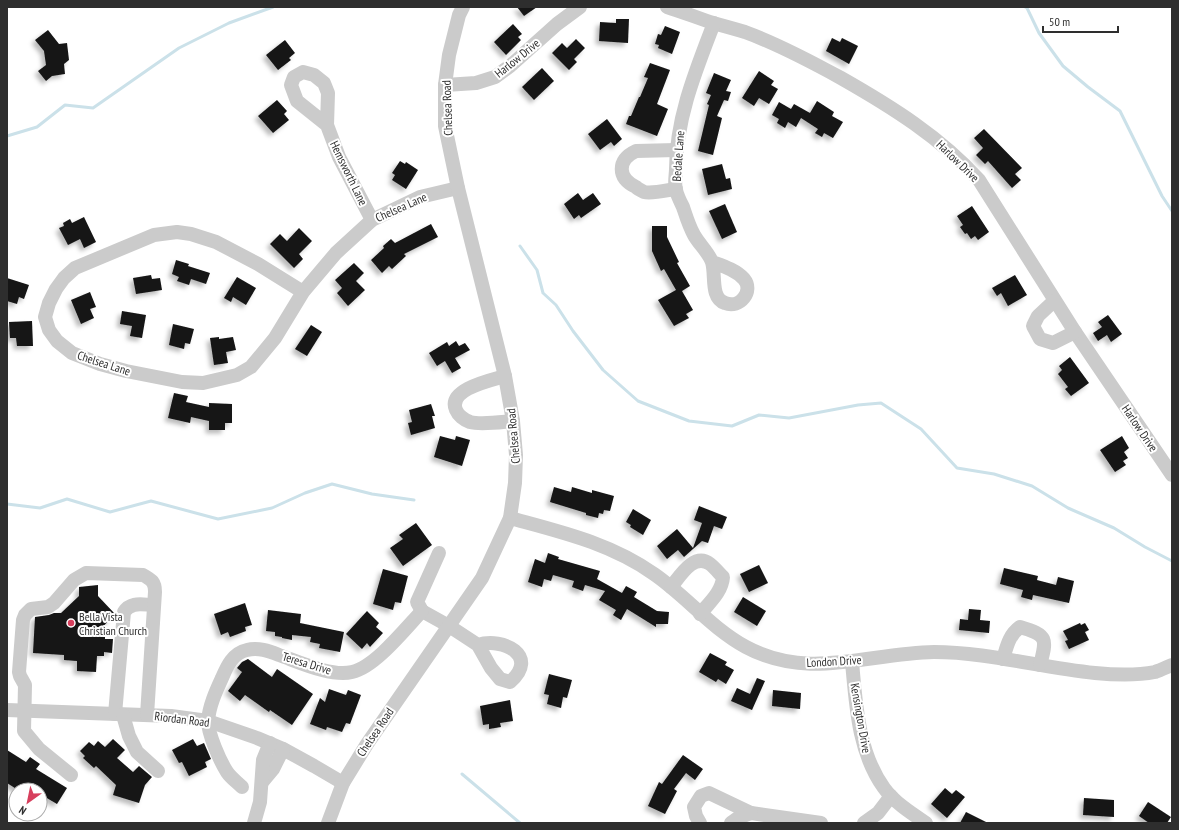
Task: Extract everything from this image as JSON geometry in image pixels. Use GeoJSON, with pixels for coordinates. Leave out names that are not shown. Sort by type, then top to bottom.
{"type":"FeatureCollection","features":[{"type":"Feature","properties":{"kind":"street","name":"Chelsea Road"},"geometry":{"type":"LineString","coordinates":[[328,823],[342,783],[366,744],[482,578],[510,518],[515,483],[516,456],[513,421],[504,376],[458,188],[445,126],[445,85],[449,55],[459,15],[463,7]]}},
{"type":"Feature","properties":{"kind":"street","name":"Harlow Drive"},"geometry":{"type":"LineString","coordinates":[[445,85],[476,83],[495,77],[516,62],[557,24],[580,7]]}},
{"type":"Feature","properties":{"kind":"street","name":"Harlow Drive"},"geometry":{"type":"LineString","coordinates":[[667,7],[745,32],[783,48],[818,66],[879,100],[917,124],[963,162],[979,180],[1054,301],[1172,475]]}},
{"type":"Feature","properties":{"kind":"street","name":"Bedale Lane"},"geometry":{"type":"LineString","coordinates":[[712,262],[694,234],[676,189],[676,150],[682,115],[701,56],[714,23]]}},
{"type":"Feature","properties":{"kind":"street","name":"Hemsworth Lane"},"geometry":{"type":"LineString","coordinates":[[327,125],[339,157],[372,220]]}},
{"type":"Feature","properties":{"kind":"street"},"geometry":{"type":"LineString","coordinates":[[676,150],[636,151],[626,158],[622,164],[621,171],[624,178],[630,184],[645,192],[676,189]]}},
{"type":"Feature","properties":{"kind":"street","name":"Chelsea Lane"},"geometry":{"type":"LineString","coordinates":[[303,292],[258,264],[216,242],[191,234],[178,232],[154,235],[75,268],[64,278],[56,289],[49,303],[45,317],[49,330],[57,341],[72,353],[100,364],[126,371],[182,382],[203,383],[237,375],[251,367],[275,338],[303,292],[336,253],[372,220],[420,196],[458,188]]}},
{"type":"Feature","properties":{"kind":"street"},"geometry":{"type":"LineString","coordinates":[[1054,301],[1038,316],[1033,326],[1040,339],[1053,343],[1075,332]]}},
{"type":"Feature","properties":{"kind":"street"},"geometry":{"type":"LineString","coordinates":[[504,376],[475,385],[460,394],[456,401],[455,409],[461,417],[470,422],[513,421]]}},
{"type":"Feature","properties":{"kind":"street","name":"London Drive"},"geometry":{"type":"LineString","coordinates":[[510,518],[582,538],[617,552],[653,573],[671,586],[713,625],[746,647],[782,661],[814,665],[933,652],[967,654],[1081,671],[1123,675],[1156,672],[1172,665]]}},
{"type":"Feature","properties":{"kind":"street"},"geometry":{"type":"LineString","coordinates":[[439,553],[417,602],[422,611],[478,645]]}},
{"type":"Feature","properties":{"kind":"street"},"geometry":{"type":"LineString","coordinates":[[671,586],[692,562],[700,560],[709,563],[723,577],[722,584],[720,590],[700,614]]}},
{"type":"Feature","properties":{"kind":"street"},"geometry":{"type":"LineString","coordinates":[[71,775],[39,749],[24,731],[26,685],[20,676],[19,665],[23,620],[25,615],[31,609],[48,607],[54,603],[74,580],[86,573],[143,575],[151,579],[155,584],[146,715]]}},
{"type":"Feature","properties":{"kind":"street"},"geometry":{"type":"LineString","coordinates":[[154,605],[134,604],[127,607],[124,612],[119,714],[137,752],[158,771]]}},
{"type":"Feature","properties":{"kind":"street","name":"Teresa Drive"},"geometry":{"type":"LineString","coordinates":[[208,721],[213,699],[227,665],[236,654],[257,648],[328,671],[343,673],[353,672],[366,666],[376,658],[422,611]]}},
{"type":"Feature","properties":{"kind":"street"},"geometry":{"type":"LineString","coordinates":[[1003,659],[1009,639],[1013,632],[1020,627],[1036,632],[1043,639],[1045,647],[1040,665]]}},
{"type":"Feature","properties":{"kind":"street","name":"Kensington Drive"},"geometry":{"type":"LineString","coordinates":[[852,662],[856,708],[867,757],[884,788],[891,796],[926,823]]}},
{"type":"Feature","properties":{"kind":"street","name":"Riordan Road"},"geometry":{"type":"LineString","coordinates":[[7,710],[172,716],[208,721],[276,746],[342,783]]}},
{"type":"Feature","properties":{"kind":"street"},"geometry":{"type":"LineString","coordinates":[[208,721],[212,742],[227,773],[242,787]]}},
{"type":"Feature","properties":{"kind":"street"},"geometry":{"type":"LineString","coordinates":[[254,823],[260,802],[263,760],[276,746]]}},
{"type":"Feature","properties":{"kind":"street"},"geometry":{"type":"LineString","coordinates":[[700,823],[696,816],[694,807],[700,796],[709,792],[751,813],[822,823]]}},
{"type":"Feature","properties":{"kind":"street"},"geometry":{"type":"LineString","coordinates":[[864,823],[878,813],[891,796]]}},
{"type":"Feature","properties":{"kind":"street"},"geometry":{"type":"LineString","coordinates":[[731,823],[738,818],[751,813]]}},
{"type":"Feature","properties":{"kind":"building"},"geometry":{"type":"Polygon","coordinates":[[[517,7],[537,7],[524,16],[517,7]]]}},
{"type":"Feature","properties":{"kind":"building"},"geometry":{"type":"Polygon","coordinates":[[[616,19],[629,19],[628,43],[599,41],[600,22],[616,23],[616,19]]]}},
{"type":"Feature","properties":{"kind":"building"},"geometry":{"type":"Polygon","coordinates":[[[513,24],[522,34],[518,37],[521,40],[506,55],[494,42],[513,24]]]}},
{"type":"Feature","properties":{"kind":"building"},"geometry":{"type":"Polygon","coordinates":[[[665,26],[680,32],[672,54],[658,48],[659,45],[655,44],[658,34],[661,35],[665,26]]]}},
{"type":"Feature","properties":{"kind":"building"},"geometry":{"type":"Polygon","coordinates":[[[48,30],[59,44],[67,43],[69,60],[64,64],[65,74],[52,76],[46,81],[38,71],[46,65],[44,51],[35,40],[48,30]]]}},
{"type":"Feature","properties":{"kind":"building"},"geometry":{"type":"Polygon","coordinates":[[[832,38],[840,42],[842,38],[858,46],[849,64],[826,51],[832,38]]]}},
{"type":"Feature","properties":{"kind":"building"},"geometry":{"type":"Polygon","coordinates":[[[576,39],[585,48],[574,59],[577,62],[569,70],[552,53],[562,43],[567,48],[576,39]]]}},
{"type":"Feature","properties":{"kind":"building"},"geometry":{"type":"Polygon","coordinates":[[[285,40],[295,53],[289,58],[291,60],[278,70],[266,55],[285,40]]]}},
{"type":"Feature","properties":{"kind":"building"},"geometry":{"type":"Polygon","coordinates":[[[650,63],[670,70],[657,104],[668,109],[657,136],[626,124],[648,78],[644,77],[650,63]]]}},
{"type":"Feature","properties":{"kind":"building"},"geometry":{"type":"Polygon","coordinates":[[[542,68],[554,81],[534,100],[522,87],[542,68]]]}},
{"type":"Feature","properties":{"kind":"building"},"geometry":{"type":"Polygon","coordinates":[[[759,71],[774,81],[771,85],[778,89],[769,104],[759,98],[754,106],[742,98],[759,71]]]}},
{"type":"Feature","properties":{"kind":"building"},"geometry":{"type":"Polygon","coordinates":[[[714,73],[731,80],[726,91],[731,92],[728,101],[724,100],[717,116],[722,118],[713,155],[698,151],[709,105],[707,104],[711,95],[706,93],[714,73]]]}},
{"type":"Feature","properties":{"kind":"building"},"geometry":{"type":"Polygon","coordinates":[[[277,100],[287,111],[284,114],[289,120],[273,133],[258,116],[277,100]]]}},
{"type":"Feature","properties":{"kind":"building"},"geometry":{"type":"Polygon","coordinates":[[[817,101],[834,112],[832,116],[843,122],[833,138],[824,133],[822,137],[815,133],[818,129],[801,118],[796,127],[788,122],[785,128],[777,123],[779,119],[772,115],[779,102],[791,109],[794,104],[810,113],[817,101]]]}},
{"type":"Feature","properties":{"kind":"building"},"geometry":{"type":"Polygon","coordinates":[[[607,119],[622,139],[614,146],[611,142],[600,150],[588,134],[607,119]]]}},
{"type":"Feature","properties":{"kind":"building"},"geometry":{"type":"Polygon","coordinates":[[[984,129],[1022,168],[1015,174],[1021,180],[1012,188],[988,161],[985,164],[976,155],[983,148],[974,138],[984,129]]]}},
{"type":"Feature","properties":{"kind":"building"},"geometry":{"type":"Polygon","coordinates":[[[400,161],[405,164],[406,162],[418,170],[406,189],[392,180],[395,175],[392,173],[400,161]]]}},
{"type":"Feature","properties":{"kind":"building"},"geometry":{"type":"Polygon","coordinates":[[[722,164],[726,179],[730,178],[732,189],[708,195],[702,169],[722,164]]]}},
{"type":"Feature","properties":{"kind":"building"},"geometry":{"type":"Polygon","coordinates":[[[578,193],[583,200],[593,193],[601,204],[581,218],[579,215],[574,219],[564,204],[578,193]]]}},
{"type":"Feature","properties":{"kind":"building"},"geometry":{"type":"Polygon","coordinates":[[[725,204],[737,232],[722,239],[709,211],[725,204]]]}},
{"type":"Feature","properties":{"kind":"building"},"geometry":{"type":"Polygon","coordinates":[[[972,206],[989,232],[978,240],[975,236],[971,239],[967,233],[965,234],[960,227],[963,225],[957,216],[972,206]]]}},
{"type":"Feature","properties":{"kind":"building"},"geometry":{"type":"Polygon","coordinates":[[[84,217],[96,242],[84,248],[80,239],[68,245],[59,228],[64,226],[63,223],[70,219],[72,223],[84,217]]]}},
{"type":"Feature","properties":{"kind":"building"},"geometry":{"type":"Polygon","coordinates":[[[431,224],[438,237],[404,254],[406,256],[392,269],[389,266],[382,273],[371,260],[391,239],[395,243],[431,224]]]}},
{"type":"Feature","properties":{"kind":"building"},"geometry":{"type":"Polygon","coordinates":[[[652,226],[667,226],[667,237],[679,262],[677,263],[690,286],[682,291],[693,310],[686,314],[689,318],[674,326],[658,300],[676,290],[664,269],[661,271],[652,251],[652,226]]]}},
{"type":"Feature","properties":{"kind":"building"},"geometry":{"type":"Polygon","coordinates":[[[299,228],[312,241],[299,254],[303,259],[294,268],[270,244],[280,234],[287,241],[299,228]]]}},
{"type":"Feature","properties":{"kind":"building"},"geometry":{"type":"Polygon","coordinates":[[[176,260],[189,264],[188,266],[210,273],[206,284],[191,279],[189,285],[177,281],[179,277],[172,274],[176,260]]]}},
{"type":"Feature","properties":{"kind":"building"},"geometry":{"type":"Polygon","coordinates":[[[354,263],[364,273],[356,281],[365,290],[348,306],[337,293],[342,288],[335,280],[354,263]]]}},
{"type":"Feature","properties":{"kind":"building"},"geometry":{"type":"Polygon","coordinates":[[[151,275],[152,279],[160,278],[162,290],[136,294],[133,278],[151,275]]]}},
{"type":"Feature","properties":{"kind":"building"},"geometry":{"type":"Polygon","coordinates":[[[1015,275],[1027,295],[1008,306],[1001,293],[997,296],[992,288],[1015,275]]]}},
{"type":"Feature","properties":{"kind":"building"},"geometry":{"type":"Polygon","coordinates":[[[237,277],[256,288],[246,305],[233,297],[231,302],[224,298],[237,277]]]}},
{"type":"Feature","properties":{"kind":"building"},"geometry":{"type":"Polygon","coordinates":[[[7,278],[29,285],[24,299],[19,297],[17,304],[7,301],[7,278]]]}},
{"type":"Feature","properties":{"kind":"building"},"geometry":{"type":"Polygon","coordinates":[[[90,292],[96,307],[90,309],[94,318],[81,324],[71,300],[90,292]]]}},
{"type":"Feature","properties":{"kind":"building"},"geometry":{"type":"Polygon","coordinates":[[[122,311],[146,315],[142,338],[130,336],[132,326],[120,324],[122,311]]]}},
{"type":"Feature","properties":{"kind":"building"},"geometry":{"type":"Polygon","coordinates":[[[1108,315],[1122,334],[1111,342],[1107,335],[1098,341],[1093,333],[1102,327],[1098,322],[1108,315]]]}},
{"type":"Feature","properties":{"kind":"building"},"geometry":{"type":"Polygon","coordinates":[[[32,321],[33,346],[17,346],[16,338],[10,338],[9,322],[32,321]]]}},
{"type":"Feature","properties":{"kind":"building"},"geometry":{"type":"Polygon","coordinates":[[[173,324],[194,329],[190,344],[185,343],[184,349],[169,345],[173,324]]]}},
{"type":"Feature","properties":{"kind":"building"},"geometry":{"type":"Polygon","coordinates":[[[311,325],[322,332],[307,356],[295,349],[311,325]]]}},
{"type":"Feature","properties":{"kind":"building"},"geometry":{"type":"Polygon","coordinates":[[[219,337],[219,339],[233,337],[236,350],[226,352],[228,363],[214,365],[210,338],[219,337]]]}},
{"type":"Feature","properties":{"kind":"building"},"geometry":{"type":"Polygon","coordinates":[[[456,341],[459,346],[465,343],[470,350],[455,358],[461,368],[452,373],[445,361],[437,366],[429,353],[447,342],[449,346],[456,341]]]}},
{"type":"Feature","properties":{"kind":"building"},"geometry":{"type":"Polygon","coordinates":[[[1070,357],[1089,383],[1071,396],[1065,389],[1068,387],[1058,374],[1062,370],[1059,366],[1070,357]]]}},
{"type":"Feature","properties":{"kind":"building"},"geometry":{"type":"Polygon","coordinates":[[[174,393],[188,396],[186,402],[209,407],[209,403],[232,404],[232,423],[225,423],[225,430],[209,430],[209,421],[191,417],[190,423],[168,418],[174,393]]]}},
{"type":"Feature","properties":{"kind":"building"},"geometry":{"type":"Polygon","coordinates":[[[431,404],[435,416],[432,416],[435,428],[411,435],[408,423],[412,422],[409,410],[431,404]]]}},
{"type":"Feature","properties":{"kind":"building"},"geometry":{"type":"Polygon","coordinates":[[[440,436],[455,440],[456,436],[470,440],[462,466],[434,457],[440,436]]]}},
{"type":"Feature","properties":{"kind":"building"},"geometry":{"type":"Polygon","coordinates":[[[1122,436],[1129,448],[1124,452],[1128,458],[1123,461],[1126,465],[1115,472],[1100,450],[1122,436]]]}},
{"type":"Feature","properties":{"kind":"building"},"geometry":{"type":"Polygon","coordinates":[[[554,487],[571,492],[572,487],[592,493],[592,490],[614,496],[610,511],[604,510],[603,514],[599,513],[598,518],[550,502],[554,487]]]}},
{"type":"Feature","properties":{"kind":"building"},"geometry":{"type":"Polygon","coordinates":[[[699,506],[727,517],[722,529],[714,526],[708,543],[702,541],[684,557],[678,550],[667,559],[657,546],[677,529],[693,548],[702,523],[694,520],[699,506]]]}},
{"type":"Feature","properties":{"kind":"building"},"geometry":{"type":"Polygon","coordinates":[[[633,509],[651,520],[643,535],[630,527],[631,525],[626,522],[633,509]]]}},
{"type":"Feature","properties":{"kind":"building"},"geometry":{"type":"Polygon","coordinates":[[[416,523],[432,545],[403,566],[390,548],[403,539],[399,535],[416,523]]]}},
{"type":"Feature","properties":{"kind":"building"},"geometry":{"type":"Polygon","coordinates":[[[548,553],[559,557],[558,559],[600,571],[597,579],[622,593],[626,586],[637,592],[634,597],[657,611],[669,612],[668,624],[656,624],[656,627],[627,609],[621,620],[613,615],[616,610],[599,600],[605,591],[585,585],[583,591],[572,587],[574,581],[553,575],[551,581],[544,579],[542,587],[528,582],[535,559],[545,563],[548,553]]]}},
{"type":"Feature","properties":{"kind":"building"},"geometry":{"type":"Polygon","coordinates":[[[759,565],[768,583],[749,592],[740,574],[759,565]]]}},
{"type":"Feature","properties":{"kind":"building"},"geometry":{"type":"Polygon","coordinates":[[[1004,568],[1038,576],[1037,580],[1056,585],[1058,577],[1074,581],[1069,603],[1033,595],[1032,600],[1021,597],[1023,590],[1000,584],[1004,568]]]}},
{"type":"Feature","properties":{"kind":"building"},"geometry":{"type":"Polygon","coordinates":[[[383,569],[408,576],[401,603],[395,602],[393,610],[373,604],[383,569]]]}},
{"type":"Feature","properties":{"kind":"building","name":"Bella Vista Christian Church"},"geometry":{"type":"Polygon","coordinates":[[[98,585],[98,596],[115,614],[94,636],[105,637],[105,639],[113,639],[112,653],[104,652],[104,656],[97,656],[96,672],[77,671],[77,661],[64,660],[64,655],[33,653],[35,617],[61,613],[79,596],[79,587],[98,585]]]}},
{"type":"Feature","properties":{"kind":"building"},"geometry":{"type":"Polygon","coordinates":[[[743,597],[766,611],[757,626],[734,612],[743,597]]]}},
{"type":"Feature","properties":{"kind":"building"},"geometry":{"type":"Polygon","coordinates":[[[245,603],[252,625],[245,627],[246,631],[230,637],[228,632],[221,635],[214,614],[245,603]]]}},
{"type":"Feature","properties":{"kind":"building"},"geometry":{"type":"Polygon","coordinates":[[[969,609],[981,610],[980,620],[990,621],[989,633],[959,630],[960,619],[968,620],[969,609]]]}},
{"type":"Feature","properties":{"kind":"building"},"geometry":{"type":"Polygon","coordinates":[[[268,610],[301,614],[300,623],[344,632],[340,652],[319,648],[320,644],[310,642],[311,637],[292,635],[292,640],[275,636],[275,632],[266,631],[268,610]]]}},
{"type":"Feature","properties":{"kind":"building"},"geometry":{"type":"Polygon","coordinates":[[[367,611],[379,623],[376,627],[383,633],[370,647],[367,643],[362,649],[346,634],[367,611]]]}},
{"type":"Feature","properties":{"kind":"building"},"geometry":{"type":"Polygon","coordinates":[[[1080,623],[1081,625],[1085,623],[1089,630],[1085,632],[1089,640],[1069,649],[1065,641],[1068,640],[1063,631],[1080,623]]]}},
{"type":"Feature","properties":{"kind":"building"},"geometry":{"type":"Polygon","coordinates":[[[710,653],[727,662],[725,665],[734,670],[726,684],[718,679],[716,682],[699,672],[710,653]]]}},
{"type":"Feature","properties":{"kind":"building"},"geometry":{"type":"Polygon","coordinates":[[[248,659],[272,677],[277,669],[313,694],[292,725],[270,710],[269,712],[245,695],[240,701],[228,691],[242,672],[237,668],[242,662],[248,659]]]}},
{"type":"Feature","properties":{"kind":"building"},"geometry":{"type":"Polygon","coordinates":[[[549,674],[572,680],[567,698],[563,697],[561,708],[547,704],[549,695],[544,694],[549,674]]]}},
{"type":"Feature","properties":{"kind":"building"},"geometry":{"type":"Polygon","coordinates":[[[757,678],[765,681],[752,710],[731,701],[737,688],[750,694],[757,678]]]}},
{"type":"Feature","properties":{"kind":"building"},"geometry":{"type":"Polygon","coordinates":[[[329,689],[346,695],[348,690],[361,695],[350,724],[346,723],[342,732],[327,727],[326,730],[310,724],[320,698],[325,702],[329,689]]]}},
{"type":"Feature","properties":{"kind":"building"},"geometry":{"type":"Polygon","coordinates":[[[773,690],[801,693],[800,709],[772,706],[773,690]]]}},
{"type":"Feature","properties":{"kind":"building"},"geometry":{"type":"Polygon","coordinates":[[[510,700],[513,721],[500,723],[501,727],[489,729],[489,724],[483,725],[480,706],[510,700]]]}},
{"type":"Feature","properties":{"kind":"building"},"geometry":{"type":"Polygon","coordinates":[[[113,739],[125,750],[117,758],[133,772],[139,766],[152,777],[145,785],[139,803],[113,795],[116,785],[96,766],[94,768],[83,758],[85,756],[80,751],[89,742],[94,746],[98,741],[105,747],[113,739]]]}},
{"type":"Feature","properties":{"kind":"building"},"geometry":{"type":"Polygon","coordinates":[[[193,739],[197,746],[204,743],[211,759],[205,762],[207,767],[189,776],[182,762],[179,763],[172,750],[193,739]]]}},
{"type":"Feature","properties":{"kind":"building"},"geometry":{"type":"Polygon","coordinates":[[[7,750],[26,762],[30,757],[40,764],[36,769],[67,788],[57,804],[48,799],[48,782],[7,783],[7,750]]]}},
{"type":"Feature","properties":{"kind":"building"},"geometry":{"type":"Polygon","coordinates":[[[683,755],[703,769],[695,780],[686,773],[674,789],[677,791],[665,814],[648,806],[659,782],[662,784],[683,755]]]}},
{"type":"Feature","properties":{"kind":"building"},"geometry":{"type":"Polygon","coordinates":[[[945,788],[952,794],[956,790],[965,797],[947,818],[931,804],[945,788]]]}},
{"type":"Feature","properties":{"kind":"building"},"geometry":{"type":"Polygon","coordinates":[[[1084,798],[1114,800],[1114,817],[1083,815],[1084,798]]]}},
{"type":"Feature","properties":{"kind":"building"},"geometry":{"type":"Polygon","coordinates":[[[1148,802],[1171,817],[1167,823],[1149,823],[1139,816],[1148,802]]]}},
{"type":"Feature","properties":{"kind":"building"},"geometry":{"type":"Polygon","coordinates":[[[966,812],[988,823],[960,823],[966,812]]]}},
{"type":"Feature","properties":{"kind":"waterway"},"geometry":{"type":"LineString","coordinates":[[7,136],[37,127],[65,105],[93,108],[179,48],[229,23],[273,7]]}},
{"type":"Feature","properties":{"kind":"waterway"},"geometry":{"type":"LineString","coordinates":[[1025,7],[1027,8],[1039,33],[1063,66],[1120,111],[1162,196],[1172,211]]}},
{"type":"Feature","properties":{"kind":"waterway"},"geometry":{"type":"LineString","coordinates":[[520,246],[537,270],[543,293],[556,305],[573,331],[603,370],[638,401],[689,421],[732,426],[759,415],[789,418],[858,405],[881,403],[921,429],[957,468],[994,474],[1032,486],[1068,508],[1114,528],[1172,561]]}},
{"type":"Feature","properties":{"kind":"waterway"},"geometry":{"type":"LineString","coordinates":[[7,504],[40,508],[67,499],[110,512],[151,501],[218,519],[272,508],[305,493],[332,484],[372,494],[414,500]]}},
{"type":"Feature","properties":{"kind":"waterway"},"geometry":{"type":"LineString","coordinates":[[462,774],[520,823]]}},
{"type":"Feature","properties":{"kind":"place","name":"Bella Vista Christian Church"},"geometry":{"type":"Point","coordinates":[71,623]}}]}
